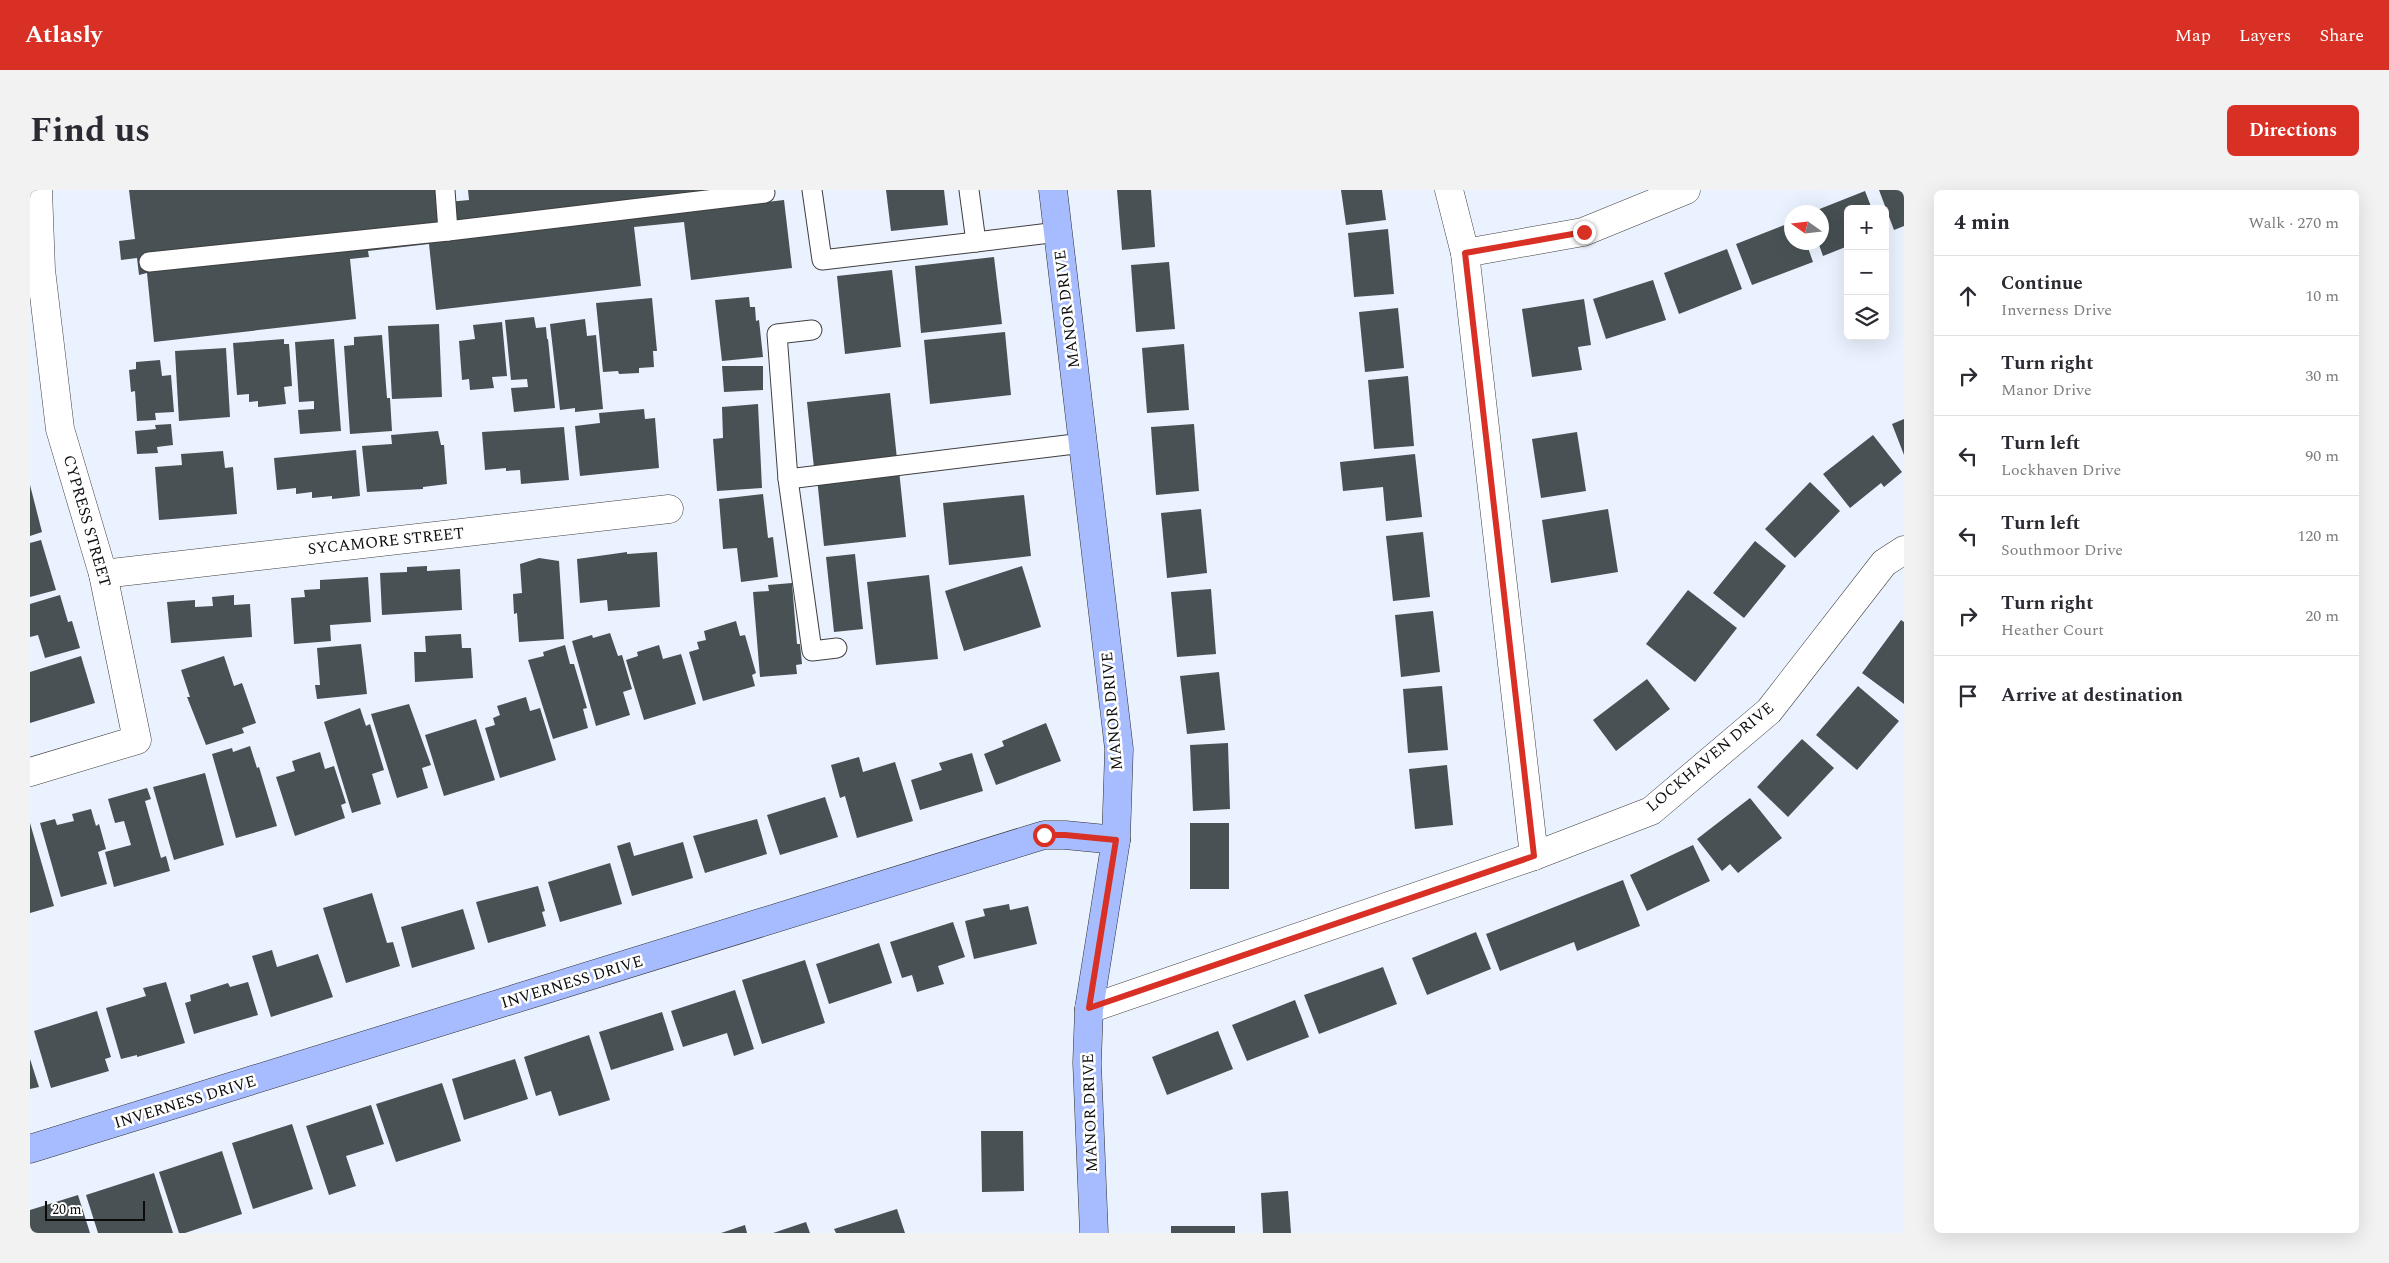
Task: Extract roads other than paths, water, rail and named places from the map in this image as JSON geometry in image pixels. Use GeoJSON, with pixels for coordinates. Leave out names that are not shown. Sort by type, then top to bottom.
{"type":"FeatureCollection","features":[{"type":"Feature","properties":{"kind":"street","name":"CYPRESS STREET"},"geometry":{"type":"LineString","coordinates":[[30,772],[137,740],[104,574],[60,429],[35,268],[38,190]]}},
{"type":"Feature","properties":{"kind":"street","name":"MANOR DRIVE"},"geometry":{"type":"LineString","coordinates":[[1053,190],[1119,749],[1116,840],[1089,1008],[1087,1064],[1094,1233]]}},
{"type":"Feature","properties":{"kind":"street"},"geometry":{"type":"LineString","coordinates":[[1449,190],[1465,253],[1534,856]]}},
{"type":"Feature","properties":{"kind":"street"},"geometry":{"type":"LineString","coordinates":[[1465,253],[1584,232],[1686,190]]}},
{"type":"Feature","properties":{"kind":"street","name":"SYCAMORE STREET"},"geometry":{"type":"LineString","coordinates":[[104,574],[669,510]]}},
{"type":"Feature","properties":{"kind":"street","name":"LOCKHAVEN DRIVE"},"geometry":{"type":"LineString","coordinates":[[1089,1008],[1534,856],[1651,811],[1769,711],[1884,563],[1904,550]]}},
{"type":"Feature","properties":{"kind":"street","name":"INVERNESS DRIVE"},"geometry":{"type":"LineString","coordinates":[[30,1149],[1044,835],[1116,840]]}},
{"type":"Feature","properties":{"kind":"lane"},"geometry":{"type":"LineString","coordinates":[[445,190],[448,230]]}},
{"type":"Feature","properties":{"kind":"lane"},"geometry":{"type":"LineString","coordinates":[[812,190],[822,260],[1058,232]]}},
{"type":"Feature","properties":{"kind":"lane"},"geometry":{"type":"LineString","coordinates":[[969,190],[976,242]]}},
{"type":"Feature","properties":{"kind":"lane"},"geometry":{"type":"LineString","coordinates":[[149,262],[765,193]]}},
{"type":"Feature","properties":{"kind":"lane"},"geometry":{"type":"LineString","coordinates":[[812,330],[777,334],[788,478],[812,651],[837,648]]}},
{"type":"Feature","properties":{"kind":"lane"},"geometry":{"type":"LineString","coordinates":[[788,478],[1082,443]]}}]}
